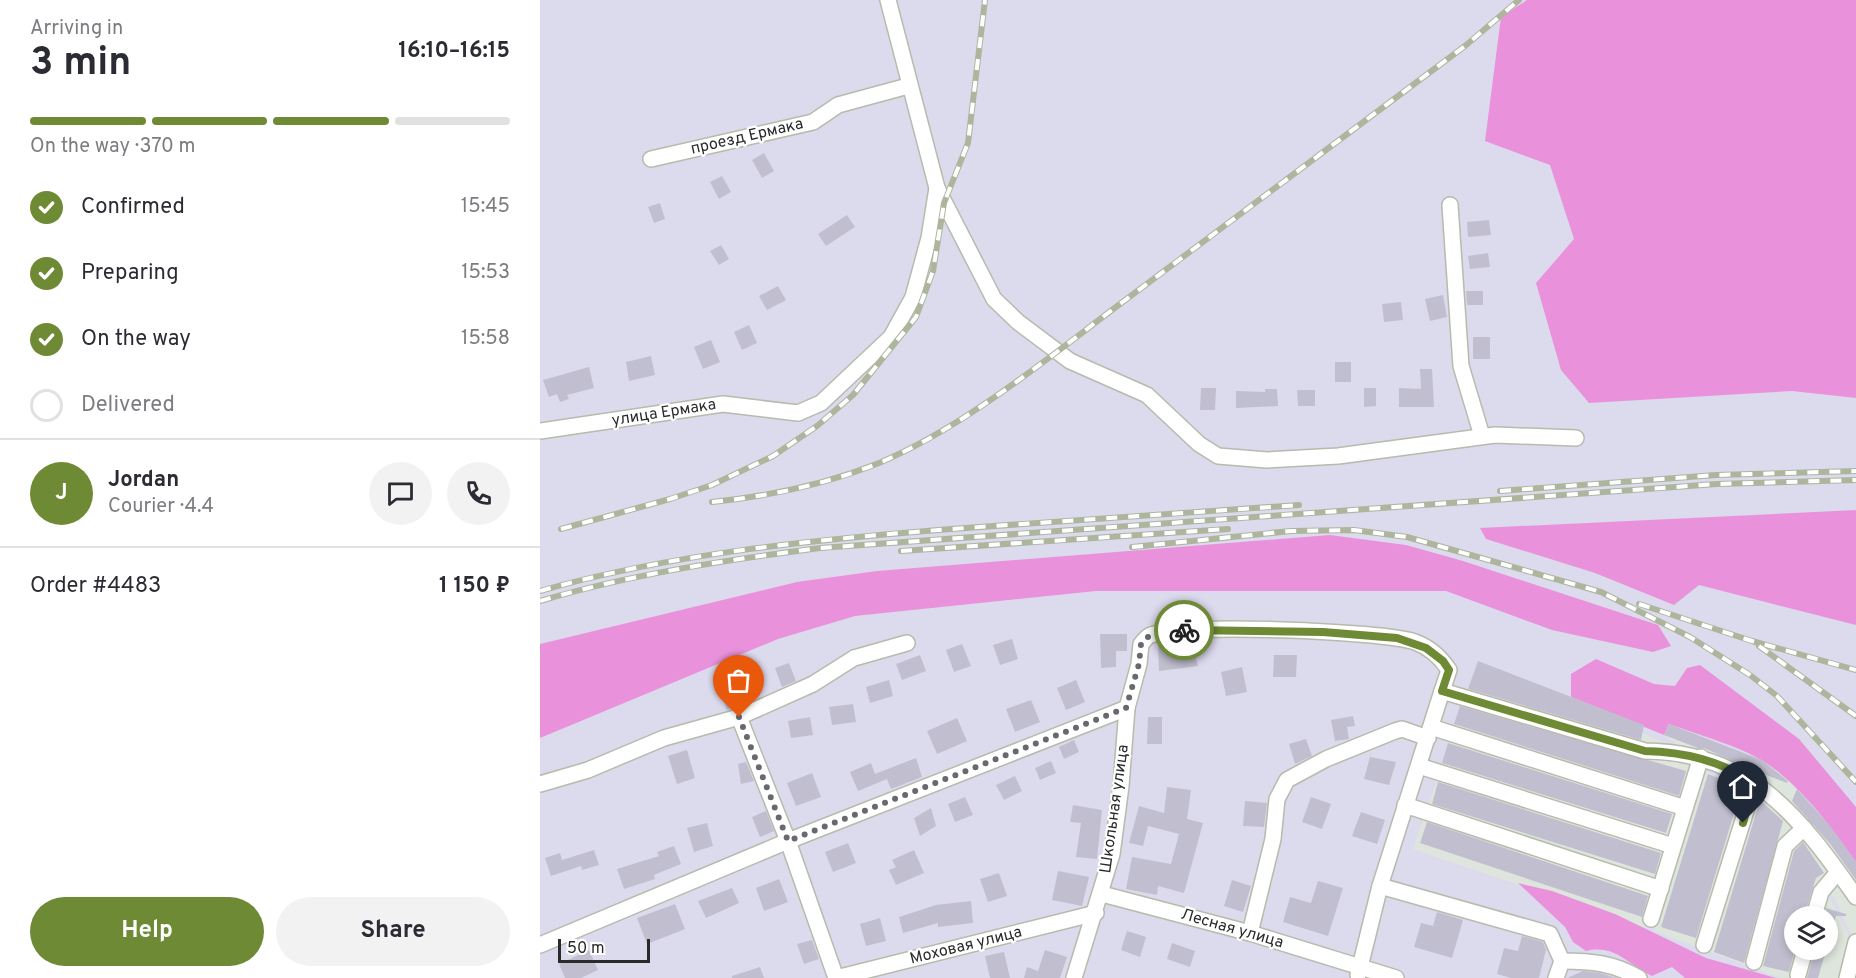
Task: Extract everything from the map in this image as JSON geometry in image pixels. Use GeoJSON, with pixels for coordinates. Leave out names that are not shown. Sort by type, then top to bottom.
{"type":"FeatureCollection","features":[{"type":"Feature","properties":{"kind":"street"},"geometry":{"type":"LineString","coordinates":[[888,0],[908,86],[937,188],[994,298],[1010,314],[1070,361],[1147,395],[1199,444],[1218,456],[1267,460],[1338,456],[1482,436],[1576,438]]}},
{"type":"Feature","properties":{"kind":"street","name":"проезд Ермака"},"geometry":{"type":"LineString","coordinates":[[651,159],[813,122],[838,105],[908,86]]}},
{"type":"Feature","properties":{"kind":"street","name":"улица Ермака"},"geometry":{"type":"LineString","coordinates":[[540,431],[723,404],[798,413],[821,403],[891,337],[913,297],[929,238],[937,188]]}},
{"type":"Feature","properties":{"kind":"street"},"geometry":{"type":"LineString","coordinates":[[1450,205],[1461,366],[1482,436]]}},
{"type":"Feature","properties":{"kind":"street","name":"Школьная улица"},"geometry":{"type":"LineString","coordinates":[[1074,978],[1102,894],[1112,854],[1120,797],[1126,708],[1139,664],[1141,644],[1150,635],[1196,628],[1397,638],[1416,642],[1443,661],[1449,670],[1442,691]]}},
{"type":"Feature","properties":{"kind":"street"},"geometry":{"type":"LineString","coordinates":[[540,784],[588,770],[664,738],[739,717],[813,684],[854,658],[907,643]]}},
{"type":"Feature","properties":{"kind":"street"},"geometry":{"type":"LineString","coordinates":[[1359,973],[1380,886],[1442,691],[1645,751],[1670,751],[1701,757],[1755,782],[1804,828],[1856,897]]}},
{"type":"Feature","properties":{"kind":"street"},"geometry":{"type":"LineString","coordinates":[[540,945],[788,841],[1126,708]]}},
{"type":"Feature","properties":{"kind":"street"},"geometry":{"type":"LineString","coordinates":[[739,717],[788,841],[836,978]]}},
{"type":"Feature","properties":{"kind":"street"},"geometry":{"type":"LineString","coordinates":[[1250,933],[1273,839],[1277,799],[1287,780],[1326,759],[1395,731],[1402,729],[1430,733],[1685,808]]}},
{"type":"Feature","properties":{"kind":"street"},"geometry":{"type":"LineString","coordinates":[[1651,919],[1701,757]]}},
{"type":"Feature","properties":{"kind":"street"},"geometry":{"type":"LineString","coordinates":[[1419,766],[1673,846]]}},
{"type":"Feature","properties":{"kind":"street"},"geometry":{"type":"LineString","coordinates":[[1704,945],[1755,782]]}},
{"type":"Feature","properties":{"kind":"street"},"geometry":{"type":"LineString","coordinates":[[1405,805],[1660,889]]}},
{"type":"Feature","properties":{"kind":"street"},"geometry":{"type":"LineString","coordinates":[[1754,962],[1785,846],[1804,828]]}},
{"type":"Feature","properties":{"kind":"street"},"geometry":{"type":"LineString","coordinates":[[1817,906],[1821,892],[1838,872]]}},
{"type":"Feature","properties":{"kind":"street"},"geometry":{"type":"LineString","coordinates":[[1380,886],[1550,934],[1562,961],[1556,978]]}},
{"type":"Feature","properties":{"kind":"street","name":"Лесная улица"},"geometry":{"type":"LineString","coordinates":[[1102,894],[1250,933],[1359,973],[1386,977]]}},
{"type":"Feature","properties":{"kind":"street","name":"Моховая улица"},"geometry":{"type":"LineString","coordinates":[[836,978],[1096,913]]}},
{"type":"Feature","properties":{"kind":"street"},"geometry":{"type":"LineString","coordinates":[[1848,978],[1856,942]]}},
{"type":"Feature","properties":{"kind":"street"},"geometry":{"type":"LineString","coordinates":[[1798,975],[1802,960]]}},
{"type":"Feature","properties":{"kind":"street"},"geometry":{"type":"LineString","coordinates":[[1562,961],[1595,961],[1624,969],[1639,978]]}},
{"type":"Feature","properties":{"kind":"shaded area"},"geometry":{"type":"Polygon","coordinates":[[[1527,0],[1856,0],[1856,398],[1792,391],[1589,403],[1561,370],[1536,283],[1574,239],[1550,165],[1485,141],[1501,17],[1527,0]]]}},
{"type":"Feature","properties":{"kind":"shaded area"},"geometry":{"type":"Polygon","coordinates":[[[1856,510],[1856,625],[1699,585],[1674,605],[1595,573],[1486,539],[1480,528],[1856,510]]]}},
{"type":"Feature","properties":{"kind":"shaded area"},"geometry":{"type":"Polygon","coordinates":[[[1330,535],[1406,545],[1463,561],[1658,625],[1671,646],[1653,652],[1552,630],[1446,591],[1096,591],[855,616],[778,639],[540,738],[540,644],[797,582],[877,571],[1330,535]]]}},
{"type":"Feature","properties":{"kind":"shaded area"},"geometry":{"type":"Polygon","coordinates":[[[1596,659],[1654,684],[1675,686],[1687,668],[1700,665],[1799,739],[1856,807],[1856,862],[1803,794],[1763,761],[1730,745],[1669,724],[1664,735],[1571,697],[1571,674],[1596,659]]]}},
{"type":"Feature","properties":{"kind":"shaded area"},"geometry":{"type":"Polygon","coordinates":[[[1478,661],[1692,755],[1664,735],[1669,724],[1783,770],[1856,863],[1856,946],[1836,901],[1821,880],[1834,906],[1784,906],[1784,960],[1838,960],[1838,914],[1856,951],[1856,978],[1780,978],[1654,931],[1704,770],[1774,809],[1694,755],[1647,928],[1413,849],[1478,661]]]}},
{"type":"Feature","properties":{"kind":"shaded area"},"geometry":{"type":"Polygon","coordinates":[[[1518,883],[1552,891],[1615,914],[1706,958],[1776,978],[1685,978],[1672,967],[1652,976],[1614,953],[1606,950],[1586,951],[1573,942],[1565,927],[1518,883]]]}},
{"type":"Feature","properties":{"kind":"building"},"geometry":{"type":"Polygon","coordinates":[[[764,153],[774,171],[762,178],[752,160],[764,153]]]}},
{"type":"Feature","properties":{"kind":"building"},"geometry":{"type":"Polygon","coordinates":[[[722,176],[731,192],[719,199],[710,182],[722,176]]]}},
{"type":"Feature","properties":{"kind":"building"},"geometry":{"type":"Polygon","coordinates":[[[660,203],[665,219],[654,223],[648,207],[660,203]]]}},
{"type":"Feature","properties":{"kind":"building"},"geometry":{"type":"Polygon","coordinates":[[[847,215],[855,227],[826,246],[818,234],[847,215]]]}},
{"type":"Feature","properties":{"kind":"building"},"geometry":{"type":"Polygon","coordinates":[[[1489,220],[1491,235],[1468,237],[1467,222],[1489,220]]]}},
{"type":"Feature","properties":{"kind":"building"},"geometry":{"type":"Polygon","coordinates":[[[721,245],[729,259],[719,265],[710,251],[721,245]]]}},
{"type":"Feature","properties":{"kind":"building"},"geometry":{"type":"Polygon","coordinates":[[[1488,253],[1490,267],[1470,269],[1468,256],[1488,253]]]}},
{"type":"Feature","properties":{"kind":"building"},"geometry":{"type":"Polygon","coordinates":[[[778,286],[786,300],[767,310],[759,296],[778,286]]]}},
{"type":"Feature","properties":{"kind":"building"},"geometry":{"type":"Polygon","coordinates":[[[1466,291],[1483,291],[1483,305],[1467,305],[1466,291]]]}},
{"type":"Feature","properties":{"kind":"building"},"geometry":{"type":"Polygon","coordinates":[[[1443,295],[1447,317],[1430,321],[1425,299],[1443,295]]]}},
{"type":"Feature","properties":{"kind":"building"},"geometry":{"type":"Polygon","coordinates":[[[1401,302],[1403,320],[1384,322],[1382,304],[1401,302]]]}},
{"type":"Feature","properties":{"kind":"building"},"geometry":{"type":"Polygon","coordinates":[[[749,325],[757,343],[742,350],[734,332],[749,325]]]}},
{"type":"Feature","properties":{"kind":"building"},"geometry":{"type":"Polygon","coordinates":[[[1473,337],[1490,337],[1490,359],[1473,359],[1473,337]]]}},
{"type":"Feature","properties":{"kind":"building"},"geometry":{"type":"Polygon","coordinates":[[[711,340],[720,362],[703,369],[694,347],[711,340]]]}},
{"type":"Feature","properties":{"kind":"building"},"geometry":{"type":"Polygon","coordinates":[[[651,356],[655,375],[629,381],[626,362],[651,356]]]}},
{"type":"Feature","properties":{"kind":"building"},"geometry":{"type":"Polygon","coordinates":[[[1335,362],[1351,362],[1351,382],[1335,382],[1335,362]]]}},
{"type":"Feature","properties":{"kind":"building"},"geometry":{"type":"Polygon","coordinates":[[[589,367],[594,388],[567,395],[569,399],[560,402],[557,394],[549,397],[543,380],[589,367]]]}},
{"type":"Feature","properties":{"kind":"building"},"geometry":{"type":"Polygon","coordinates":[[[1420,369],[1432,369],[1434,407],[1399,407],[1399,388],[1421,389],[1420,369]]]}},
{"type":"Feature","properties":{"kind":"building"},"geometry":{"type":"Polygon","coordinates":[[[1201,388],[1216,388],[1215,410],[1200,410],[1201,388]]]}},
{"type":"Feature","properties":{"kind":"building"},"geometry":{"type":"Polygon","coordinates":[[[1364,388],[1376,388],[1376,406],[1364,407],[1364,388]]]}},
{"type":"Feature","properties":{"kind":"building"},"geometry":{"type":"Polygon","coordinates":[[[1265,389],[1277,389],[1278,406],[1236,408],[1236,391],[1265,392],[1265,389]]]}},
{"type":"Feature","properties":{"kind":"building"},"geometry":{"type":"Polygon","coordinates":[[[1297,390],[1315,390],[1315,406],[1298,406],[1297,390]]]}},
{"type":"Feature","properties":{"kind":"building"},"geometry":{"type":"Polygon","coordinates":[[[1100,634],[1127,634],[1127,651],[1116,651],[1116,667],[1101,668],[1100,634]]]}},
{"type":"Feature","properties":{"kind":"building"},"geometry":{"type":"Polygon","coordinates":[[[1012,639],[1018,659],[1000,665],[993,645],[1012,639]]]}},
{"type":"Feature","properties":{"kind":"building"},"geometry":{"type":"Polygon","coordinates":[[[1191,640],[1198,666],[1159,671],[1158,644],[1191,640]]]}},
{"type":"Feature","properties":{"kind":"building"},"geometry":{"type":"Polygon","coordinates":[[[962,644],[971,666],[954,672],[946,650],[962,644]]]}},
{"type":"Feature","properties":{"kind":"building"},"geometry":{"type":"Polygon","coordinates":[[[920,655],[926,671],[902,680],[896,664],[920,655]]]}},
{"type":"Feature","properties":{"kind":"building"},"geometry":{"type":"Polygon","coordinates":[[[1274,655],[1297,655],[1296,677],[1273,677],[1274,655]]]}},
{"type":"Feature","properties":{"kind":"building"},"geometry":{"type":"Polygon","coordinates":[[[1478,661],[1644,725],[1641,740],[1468,689],[1478,661]]]}},
{"type":"Feature","properties":{"kind":"building"},"geometry":{"type":"Polygon","coordinates":[[[789,663],[796,681],[782,687],[775,668],[789,663]]]}},
{"type":"Feature","properties":{"kind":"building"},"geometry":{"type":"Polygon","coordinates":[[[1242,667],[1247,692],[1226,696],[1221,672],[1242,667]]]}},
{"type":"Feature","properties":{"kind":"building"},"geometry":{"type":"Polygon","coordinates":[[[889,680],[893,696],[870,703],[866,687],[889,680]]]}},
{"type":"Feature","properties":{"kind":"building"},"geometry":{"type":"Polygon","coordinates":[[[1076,680],[1085,702],[1066,710],[1057,688],[1076,680]]]}},
{"type":"Feature","properties":{"kind":"building"},"geometry":{"type":"Polygon","coordinates":[[[740,689],[743,698],[752,694],[754,700],[727,710],[722,695],[740,689]]]}},
{"type":"Feature","properties":{"kind":"building"},"geometry":{"type":"Polygon","coordinates":[[[1031,700],[1040,722],[1015,732],[1006,709],[1031,700]]]}},
{"type":"Feature","properties":{"kind":"building"},"geometry":{"type":"Polygon","coordinates":[[[853,704],[856,722],[832,725],[829,707],[853,704]]]}},
{"type":"Feature","properties":{"kind":"building"},"geometry":{"type":"Polygon","coordinates":[[[1460,706],[1686,771],[1679,796],[1454,724],[1460,706]]]}},
{"type":"Feature","properties":{"kind":"building"},"geometry":{"type":"Polygon","coordinates":[[[1353,716],[1355,726],[1347,727],[1349,739],[1335,741],[1331,720],[1353,716]]]}},
{"type":"Feature","properties":{"kind":"building"},"geometry":{"type":"Polygon","coordinates":[[[810,717],[813,735],[791,738],[788,721],[810,717]]]}},
{"type":"Feature","properties":{"kind":"building"},"geometry":{"type":"Polygon","coordinates":[[[1148,717],[1162,717],[1162,744],[1147,744],[1148,717]]]}},
{"type":"Feature","properties":{"kind":"building"},"geometry":{"type":"Polygon","coordinates":[[[957,718],[967,741],[937,754],[927,731],[957,718]]]}},
{"type":"Feature","properties":{"kind":"building"},"geometry":{"type":"Polygon","coordinates":[[[1669,724],[1762,760],[1788,781],[1787,783],[1756,771],[1749,764],[1748,768],[1704,748],[1698,748],[1664,735],[1669,724]]]}},
{"type":"Feature","properties":{"kind":"building"},"geometry":{"type":"Polygon","coordinates":[[[1306,739],[1312,756],[1295,764],[1289,744],[1306,739]]]}},
{"type":"Feature","properties":{"kind":"building"},"geometry":{"type":"Polygon","coordinates":[[[1074,740],[1079,752],[1064,759],[1059,747],[1074,740]]]}},
{"type":"Feature","properties":{"kind":"building"},"geometry":{"type":"Polygon","coordinates":[[[1448,743],[1672,814],[1666,833],[1442,763],[1448,743]]]}},
{"type":"Feature","properties":{"kind":"building"},"geometry":{"type":"Polygon","coordinates":[[[687,750],[695,778],[677,784],[668,756],[687,750]]]}},
{"type":"Feature","properties":{"kind":"building"},"geometry":{"type":"Polygon","coordinates":[[[1370,757],[1396,762],[1389,785],[1364,779],[1370,757]]]}},
{"type":"Feature","properties":{"kind":"building"},"geometry":{"type":"Polygon","coordinates":[[[916,758],[922,777],[891,789],[887,779],[858,791],[850,772],[871,763],[875,774],[916,758]]]}},
{"type":"Feature","properties":{"kind":"building"},"geometry":{"type":"Polygon","coordinates":[[[1051,761],[1056,773],[1040,780],[1035,768],[1051,761]]]}},
{"type":"Feature","properties":{"kind":"building"},"geometry":{"type":"Polygon","coordinates":[[[746,762],[754,781],[741,784],[738,764],[746,762]]]}},
{"type":"Feature","properties":{"kind":"building"},"geometry":{"type":"Polygon","coordinates":[[[812,773],[821,797],[796,806],[787,783],[812,773]]]}},
{"type":"Feature","properties":{"kind":"building"},"geometry":{"type":"Polygon","coordinates":[[[1708,774],[1742,787],[1696,938],[1661,927],[1708,774]]]}},
{"type":"Feature","properties":{"kind":"building"},"geometry":{"type":"Polygon","coordinates":[[[1015,776],[1022,791],[1004,800],[996,785],[1015,776]]]}},
{"type":"Feature","properties":{"kind":"building"},"geometry":{"type":"Polygon","coordinates":[[[1438,782],[1661,853],[1655,874],[1432,804],[1438,782]]]}},
{"type":"Feature","properties":{"kind":"building"},"geometry":{"type":"Polygon","coordinates":[[[1167,787],[1191,790],[1187,819],[1203,823],[1184,893],[1158,886],[1157,895],[1126,889],[1132,857],[1171,864],[1179,834],[1148,826],[1143,846],[1129,843],[1139,806],[1164,813],[1167,787]]]}},
{"type":"Feature","properties":{"kind":"building"},"geometry":{"type":"Polygon","coordinates":[[[1797,789],[1830,826],[1856,862],[1856,880],[1831,845],[1792,801],[1797,789]]]}},
{"type":"Feature","properties":{"kind":"building"},"geometry":{"type":"Polygon","coordinates":[[[965,797],[973,815],[955,822],[948,804],[965,797]]]}},
{"type":"Feature","properties":{"kind":"building"},"geometry":{"type":"Polygon","coordinates":[[[1311,797],[1331,804],[1322,829],[1302,822],[1311,797]]]}},
{"type":"Feature","properties":{"kind":"building"},"geometry":{"type":"Polygon","coordinates":[[[1760,800],[1783,821],[1744,963],[1714,952],[1760,800]]]}},
{"type":"Feature","properties":{"kind":"building"},"geometry":{"type":"Polygon","coordinates":[[[1245,801],[1267,803],[1264,827],[1243,826],[1245,801]]]}},
{"type":"Feature","properties":{"kind":"building"},"geometry":{"type":"Polygon","coordinates":[[[1073,805],[1102,810],[1097,859],[1076,857],[1081,823],[1070,822],[1073,805]]]}},
{"type":"Feature","properties":{"kind":"building"},"geometry":{"type":"Polygon","coordinates":[[[931,808],[936,826],[920,836],[914,818],[931,808]]]}},
{"type":"Feature","properties":{"kind":"building"},"geometry":{"type":"Polygon","coordinates":[[[766,811],[774,831],[760,837],[752,817],[766,811]]]}},
{"type":"Feature","properties":{"kind":"building"},"geometry":{"type":"Polygon","coordinates":[[[1361,812],[1385,820],[1377,844],[1352,836],[1361,812]]]}},
{"type":"Feature","properties":{"kind":"building"},"geometry":{"type":"Polygon","coordinates":[[[1427,822],[1648,896],[1642,917],[1420,843],[1427,822]]]}},
{"type":"Feature","properties":{"kind":"building"},"geometry":{"type":"Polygon","coordinates":[[[707,823],[713,846],[694,852],[687,828],[707,823]]]}},
{"type":"Feature","properties":{"kind":"building"},"geometry":{"type":"Polygon","coordinates":[[[1803,842],[1824,873],[1816,878],[1807,906],[1784,906],[1784,960],[1792,960],[1789,972],[1763,966],[1794,851],[1803,842]]]}},
{"type":"Feature","properties":{"kind":"building"},"geometry":{"type":"Polygon","coordinates":[[[848,843],[856,863],[833,872],[825,852],[848,843]]]}},
{"type":"Feature","properties":{"kind":"building"},"geometry":{"type":"Polygon","coordinates":[[[674,846],[681,864],[654,875],[655,879],[624,889],[617,869],[659,856],[657,852],[674,846]]]}},
{"type":"Feature","properties":{"kind":"building"},"geometry":{"type":"Polygon","coordinates":[[[594,850],[599,865],[582,870],[581,866],[551,876],[545,858],[560,853],[562,860],[594,850]]]}},
{"type":"Feature","properties":{"kind":"building"},"geometry":{"type":"Polygon","coordinates":[[[914,850],[924,873],[896,885],[889,870],[896,867],[892,860],[914,850]]]}},
{"type":"Feature","properties":{"kind":"building"},"geometry":{"type":"Polygon","coordinates":[[[1058,871],[1089,877],[1082,906],[1052,900],[1058,871]]]}},
{"type":"Feature","properties":{"kind":"building"},"geometry":{"type":"Polygon","coordinates":[[[999,873],[1007,896],[988,902],[980,879],[999,873]]]}},
{"type":"Feature","properties":{"kind":"building"},"geometry":{"type":"Polygon","coordinates":[[[779,879],[788,902],[764,911],[756,888],[779,879]]]}},
{"type":"Feature","properties":{"kind":"building"},"geometry":{"type":"Polygon","coordinates":[[[1232,880],[1251,886],[1243,912],[1224,906],[1232,880]]]}},
{"type":"Feature","properties":{"kind":"building"},"geometry":{"type":"Polygon","coordinates":[[[1318,881],[1343,888],[1328,936],[1283,922],[1290,897],[1311,903],[1318,881]]]}},
{"type":"Feature","properties":{"kind":"building"},"geometry":{"type":"Polygon","coordinates":[[[732,888],[739,903],[706,918],[698,901],[732,888]]]}},
{"type":"Feature","properties":{"kind":"building"},"geometry":{"type":"Polygon","coordinates":[[[971,901],[973,923],[938,927],[938,923],[903,933],[899,917],[936,905],[971,901]]]}},
{"type":"Feature","properties":{"kind":"building"},"geometry":{"type":"Polygon","coordinates":[[[675,904],[685,929],[647,944],[637,918],[675,904]]]}},
{"type":"Feature","properties":{"kind":"building"},"geometry":{"type":"Polygon","coordinates":[[[1437,912],[1463,920],[1452,958],[1414,947],[1421,923],[1433,926],[1437,912]]]}},
{"type":"Feature","properties":{"kind":"building"},"geometry":{"type":"Polygon","coordinates":[[[1838,912],[1846,914],[1846,916],[1838,916],[1838,912]]]}},
{"type":"Feature","properties":{"kind":"building"},"geometry":{"type":"Polygon","coordinates":[[[880,918],[886,941],[866,946],[860,924],[880,918]]]}},
{"type":"Feature","properties":{"kind":"building"},"geometry":{"type":"Polygon","coordinates":[[[1127,931],[1146,937],[1140,957],[1121,950],[1127,931]]]}},
{"type":"Feature","properties":{"kind":"building"},"geometry":{"type":"Polygon","coordinates":[[[1522,936],[1543,942],[1546,950],[1539,978],[1511,978],[1497,974],[1504,948],[1518,951],[1522,936]]]}},
{"type":"Feature","properties":{"kind":"building"},"geometry":{"type":"Polygon","coordinates":[[[812,940],[819,959],[804,964],[797,944],[812,940]]]}},
{"type":"Feature","properties":{"kind":"building"},"geometry":{"type":"Polygon","coordinates":[[[1172,943],[1195,951],[1190,967],[1167,959],[1172,943]]]}},
{"type":"Feature","properties":{"kind":"building"},"geometry":{"type":"Polygon","coordinates":[[[589,950],[598,970],[581,978],[565,978],[559,964],[589,950]]]}},
{"type":"Feature","properties":{"kind":"building"},"geometry":{"type":"Polygon","coordinates":[[[1045,950],[1067,957],[1060,978],[1024,978],[1027,967],[1038,971],[1045,950]]]}},
{"type":"Feature","properties":{"kind":"building"},"geometry":{"type":"Polygon","coordinates":[[[1004,952],[1010,978],[990,978],[985,956],[1004,952]]]}},
{"type":"Feature","properties":{"kind":"building"},"geometry":{"type":"Polygon","coordinates":[[[1812,960],[1823,960],[1818,978],[1807,978],[1812,960]]]}},
{"type":"Feature","properties":{"kind":"building"},"geometry":{"type":"Polygon","coordinates":[[[760,967],[764,978],[732,978],[732,976],[760,967]]]}},
{"type":"Feature","properties":{"kind":"building"},"geometry":{"type":"Polygon","coordinates":[[[1583,971],[1600,973],[1616,978],[1567,978],[1583,971]]]}},
{"type":"Feature","properties":{"kind":"railway"},"geometry":{"type":"LineString","coordinates":[[561,529],[712,485],[773,456],[817,426],[853,395],[916,317],[933,271],[944,203],[968,143],[985,0]]}},
{"type":"Feature","properties":{"kind":"railway"},"geometry":{"type":"LineString","coordinates":[[712,502],[776,493],[838,478],[911,448],[975,411],[1465,46],[1519,0]]}},
{"type":"Feature","properties":{"kind":"railway"},"geometry":{"type":"LineString","coordinates":[[1500,491],[1716,475],[1856,471]]}},
{"type":"Feature","properties":{"kind":"railway"},"geometry":{"type":"LineString","coordinates":[[540,601],[609,583],[679,569],[820,548],[1717,484],[1856,480]]}},
{"type":"Feature","properties":{"kind":"railway"},"geometry":{"type":"LineString","coordinates":[[540,591],[641,567],[795,543],[951,529],[1299,505]]}},
{"type":"Feature","properties":{"kind":"railway"},"geometry":{"type":"LineString","coordinates":[[901,551],[1228,529]]}},
{"type":"Feature","properties":{"kind":"railway"},"geometry":{"type":"LineString","coordinates":[[1132,547],[1291,531],[1354,530],[1407,537],[1601,592],[1690,637],[1750,675],[1777,696],[1856,782]]}},
{"type":"Feature","properties":{"kind":"railway"},"geometry":{"type":"LineString","coordinates":[[1639,604],[1752,641],[1856,670]]}},
{"type":"Feature","properties":{"kind":"railway"},"geometry":{"type":"LineString","coordinates":[[1759,646],[1856,716]]}},
{"type":"Feature","properties":{"kind":"way so far"},"geometry":{"type":"LineString","coordinates":[[739,717],[788,841],[1092,719],[1126,708],[1139,664],[1141,644],[1150,635],[1184,630]]}},
{"type":"Feature","properties":{"kind":"route"},"geometry":{"type":"LineString","coordinates":[[1184,630],[1196,628],[1323,632],[1397,638],[1416,642],[1435,654],[1449,670],[1442,691],[1645,751],[1670,751],[1706,758],[1738,772],[1755,782],[1743,823]]}}]}
